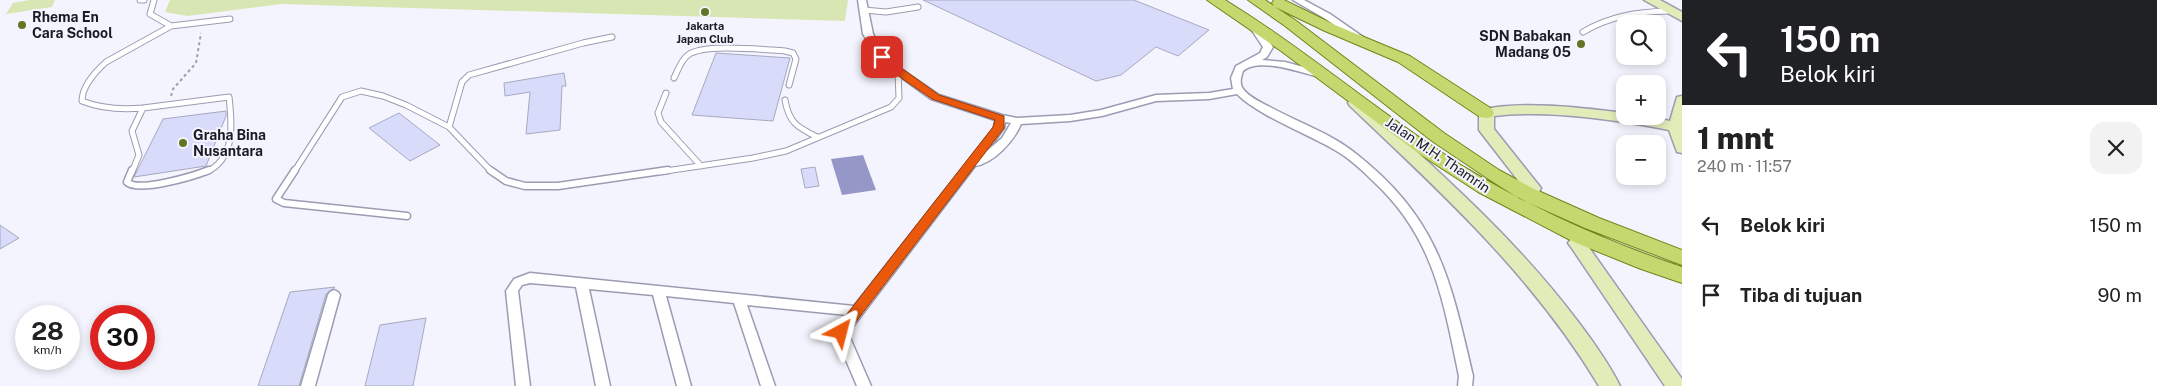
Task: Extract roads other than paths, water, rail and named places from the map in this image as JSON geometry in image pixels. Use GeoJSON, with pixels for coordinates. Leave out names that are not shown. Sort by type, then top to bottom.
{"type":"FeatureCollection","features":[{"type":"Feature","properties":{"kind":"main road","name":"Jalan M.H. Thamrin"},"geometry":{"type":"LineString","coordinates":[[1215,0],[1252,23],[1425,150],[1479,185],[1582,237],[1682,275]]}},
{"type":"Feature","properties":{"kind":"main road","name":"Jalan M.H. Thamrin"},"geometry":{"type":"LineString","coordinates":[[1255,0],[1290,23],[1438,137],[1493,174],[1527,194],[1583,219],[1682,258]]}},
{"type":"Feature","properties":{"kind":"main road"},"geometry":{"type":"LineString","coordinates":[[1274,0],[1297,13],[1404,59],[1486,113],[1501,110],[1560,111],[1631,117],[1676,127]]}},
{"type":"Feature","properties":{"kind":"main road"},"geometry":{"type":"LineString","coordinates":[[1650,0],[1682,17]]}},
{"type":"Feature","properties":{"kind":"main road"},"geometry":{"type":"LineString","coordinates":[[1327,77],[1435,178],[1521,263],[1595,359],[1610,386]]}},
{"type":"Feature","properties":{"kind":"main road"},"geometry":{"type":"LineString","coordinates":[[1682,100],[1676,127],[1682,148]]}},
{"type":"Feature","properties":{"kind":"main road"},"geometry":{"type":"LineString","coordinates":[[1486,113],[1487,130],[1532,188]]}},
{"type":"Feature","properties":{"kind":"main road"},"geometry":{"type":"LineString","coordinates":[[1577,243],[1676,386]]}},
{"type":"Feature","properties":{"kind":"street"},"geometry":{"type":"LineString","coordinates":[[1301,1],[1368,44]]}},
{"type":"Feature","properties":{"kind":"street"},"geometry":{"type":"LineString","coordinates":[[863,5],[868,34],[882,57],[898,71],[935,97],[1000,118],[1017,120],[1070,118],[1102,113],[1156,98],[1209,96],[1238,91]]}},
{"type":"Feature","properties":{"kind":"street"},"geometry":{"type":"LineString","coordinates":[[1252,23],[1268,47],[1264,55],[1240,68],[1235,80],[1238,91],[1251,101],[1325,138],[1347,153],[1397,199],[1430,247],[1448,295],[1466,376],[1465,386]]}},
{"type":"Feature","properties":{"kind":"street"},"geometry":{"type":"LineString","coordinates":[[1250,63],[1274,62],[1293,65],[1327,77]]}},
{"type":"Feature","properties":{"kind":"street"},"geometry":{"type":"LineString","coordinates":[[864,386],[841,332],[999,128],[1000,118]]}},
{"type":"Feature","properties":{"kind":"street"},"geometry":{"type":"LineString","coordinates":[[970,166],[997,150],[1013,132],[1017,120]]}},
{"type":"Feature","properties":{"kind":"street"},"geometry":{"type":"LineString","coordinates":[[524,386],[512,291],[518,282],[530,278],[857,311]]}},
{"type":"Feature","properties":{"kind":"street"},"geometry":{"type":"LineString","coordinates":[[582,284],[603,386]]}},
{"type":"Feature","properties":{"kind":"street"},"geometry":{"type":"LineString","coordinates":[[658,291],[684,386]]}},
{"type":"Feature","properties":{"kind":"street"},"geometry":{"type":"LineString","coordinates":[[308,386],[334,296]]}},
{"type":"Feature","properties":{"kind":"street"},"geometry":{"type":"LineString","coordinates":[[739,299],[768,386]]}},
{"type":"Feature","properties":{"kind":"lane"},"geometry":{"type":"LineString","coordinates":[[154,0],[150,14],[171,26]]}},
{"type":"Feature","properties":{"kind":"lane"},"geometry":{"type":"LineString","coordinates":[[863,5],[886,12],[918,7]]}},
{"type":"Feature","properties":{"kind":"lane"},"geometry":{"type":"LineString","coordinates":[[1583,32],[1599,22],[1624,14],[1644,11],[1668,11]]}},
{"type":"Feature","properties":{"kind":"lane"},"geometry":{"type":"LineString","coordinates":[[143,107],[132,130],[139,154],[127,182],[131,186],[140,187],[203,173],[216,166],[222,159],[233,130],[229,124],[231,107],[229,96],[143,107],[108,109],[82,101],[82,92],[97,70],[106,62],[171,26],[230,19]]}},
{"type":"Feature","properties":{"kind":"lane"},"geometry":{"type":"LineString","coordinates":[[449,127],[462,82],[469,75],[583,42],[612,37]]}},
{"type":"Feature","properties":{"kind":"lane"},"geometry":{"type":"LineString","coordinates":[[674,78],[682,61],[691,54],[705,50],[785,51],[793,53],[796,59],[790,85]]}},
{"type":"Feature","properties":{"kind":"lane"},"geometry":{"type":"LineString","coordinates":[[407,216],[284,203],[276,199],[342,97],[351,93],[361,92],[383,96],[449,127],[493,173],[506,181],[525,186],[558,186],[701,166],[786,151],[891,107],[899,98],[898,71]]}},
{"type":"Feature","properties":{"kind":"lane"},"geometry":{"type":"LineString","coordinates":[[666,93],[658,113],[661,122],[701,166]]}},
{"type":"Feature","properties":{"kind":"lane"},"geometry":{"type":"LineString","coordinates":[[786,100],[788,118],[799,128],[817,137]]}},
{"type":"Feature","properties":{"kind":"water"},"geometry":{"type":"Polygon","coordinates":[[[863,155],[876,190],[842,195],[831,159],[863,155]]]}},
{"type":"Feature","properties":{"kind":"place","name":"Jakarta Japan Club"},"geometry":{"type":"Point","coordinates":[705,12]}},
{"type":"Feature","properties":{"kind":"place","name":"Rhema En Cara School"},"geometry":{"type":"Point","coordinates":[22,25]}},
{"type":"Feature","properties":{"kind":"place","name":"SDN Babakan Madang 05"},"geometry":{"type":"Point","coordinates":[1581,44]}},
{"type":"Feature","properties":{"kind":"place","name":"Graha Bina Nusantara"},"geometry":{"type":"Point","coordinates":[183,143]}}]}
